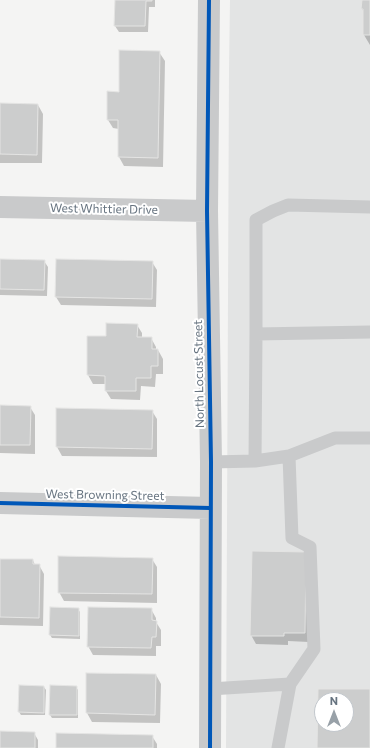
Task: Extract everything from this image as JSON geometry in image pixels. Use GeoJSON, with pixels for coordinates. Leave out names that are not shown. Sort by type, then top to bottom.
{"type":"FeatureCollection","features":[{"type":"Feature","properties":{"kind":"street","name":"North Locust Street"},"geometry":{"type":"LineString","coordinates":[[209,0],[207,211],[210,462],[210,748]]}},
{"type":"Feature","properties":{"kind":"street","name":"West Whittier Drive"},"geometry":{"type":"LineString","coordinates":[[0,206],[207,211]]}},
{"type":"Feature","properties":{"kind":"street","name":"West Browning Street"},"geometry":{"type":"LineString","coordinates":[[0,503],[210,508]]}},
{"type":"Feature","properties":{"kind":"lane"},"geometry":{"type":"LineString","coordinates":[[255,461],[256,220],[288,205],[370,207]]}},
{"type":"Feature","properties":{"kind":"lane"},"geometry":{"type":"LineString","coordinates":[[256,334],[370,332]]}},
{"type":"Feature","properties":{"kind":"lane"},"geometry":{"type":"LineString","coordinates":[[210,462],[255,461],[289,456],[335,438],[370,438]]}},
{"type":"Feature","properties":{"kind":"lane"},"geometry":{"type":"LineString","coordinates":[[278,748],[290,684],[314,650],[310,547],[292,538],[289,456]]}},
{"type":"Feature","properties":{"kind":"lane"},"geometry":{"type":"LineString","coordinates":[[210,688],[290,684]]}},
{"type":"Feature","properties":{"kind":"shaded area"},"geometry":{"type":"Polygon","coordinates":[[[230,0],[370,0],[370,748],[226,748],[230,0]]]}},
{"type":"Feature","properties":{"kind":"building"},"geometry":{"type":"Polygon","coordinates":[[[115,0],[152,0],[146,1],[145,26],[114,26],[115,0]]]}},
{"type":"Feature","properties":{"kind":"building"},"geometry":{"type":"Polygon","coordinates":[[[362,0],[370,0],[370,35],[363,35],[363,9],[361,9],[362,0]]]}},
{"type":"Feature","properties":{"kind":"building"},"geometry":{"type":"Polygon","coordinates":[[[119,50],[160,51],[158,158],[118,157],[118,120],[107,120],[107,91],[119,92],[119,50]]]}},
{"type":"Feature","properties":{"kind":"building"},"geometry":{"type":"Polygon","coordinates":[[[0,103],[38,104],[37,155],[0,154],[0,103]]]}},
{"type":"Feature","properties":{"kind":"building"},"geometry":{"type":"Polygon","coordinates":[[[0,259],[45,260],[44,290],[0,289],[0,259]]]}},
{"type":"Feature","properties":{"kind":"building"},"geometry":{"type":"Polygon","coordinates":[[[56,259],[153,261],[152,299],[55,297],[56,259]]]}},
{"type":"Feature","properties":{"kind":"building"},"geometry":{"type":"Polygon","coordinates":[[[106,323],[138,324],[137,337],[152,337],[152,349],[158,349],[158,366],[151,366],[151,378],[136,378],[136,391],[105,391],[105,376],[87,375],[87,336],[106,336],[106,323]]]}},
{"type":"Feature","properties":{"kind":"building"},"geometry":{"type":"Polygon","coordinates":[[[0,405],[31,406],[30,445],[0,445],[0,405]]]}},
{"type":"Feature","properties":{"kind":"building"},"geometry":{"type":"Polygon","coordinates":[[[56,408],[153,410],[152,449],[56,447],[56,408]]]}},
{"type":"Feature","properties":{"kind":"building"},"geometry":{"type":"Polygon","coordinates":[[[252,551],[306,552],[305,633],[284,633],[284,636],[250,636],[252,551]]]}},
{"type":"Feature","properties":{"kind":"building"},"geometry":{"type":"Polygon","coordinates":[[[58,556],[153,558],[152,594],[58,593],[58,556]]]}},
{"type":"Feature","properties":{"kind":"building"},"geometry":{"type":"Polygon","coordinates":[[[0,559],[33,559],[33,564],[40,564],[39,618],[0,617],[0,559]]]}},
{"type":"Feature","properties":{"kind":"building"},"geometry":{"type":"Polygon","coordinates":[[[50,607],[79,608],[79,636],[49,635],[50,607]]]}},
{"type":"Feature","properties":{"kind":"building"},"geometry":{"type":"Polygon","coordinates":[[[88,607],[152,608],[152,620],[157,621],[156,637],[152,637],[151,648],[87,647],[88,607]]]}},
{"type":"Feature","properties":{"kind":"building"},"geometry":{"type":"Polygon","coordinates":[[[86,673],[156,674],[155,715],[86,713],[86,673]]]}},
{"type":"Feature","properties":{"kind":"building"},"geometry":{"type":"Polygon","coordinates":[[[19,685],[44,686],[44,713],[18,712],[19,685]]]}},
{"type":"Feature","properties":{"kind":"building"},"geometry":{"type":"Polygon","coordinates":[[[50,685],[77,686],[77,715],[49,715],[50,685]]]}},
{"type":"Feature","properties":{"kind":"building"},"geometry":{"type":"Polygon","coordinates":[[[318,689],[370,689],[370,748],[317,748],[317,732],[354,732],[354,692],[318,692],[318,689]]]}},
{"type":"Feature","properties":{"kind":"building"},"geometry":{"type":"Polygon","coordinates":[[[0,731],[35,732],[35,748],[0,748],[0,731]]]}},
{"type":"Feature","properties":{"kind":"building"},"geometry":{"type":"Polygon","coordinates":[[[56,733],[153,735],[153,748],[56,748],[56,733]]]}},
{"type":"Feature","properties":{"kind":"cycle path"},"geometry":{"type":"LineString","coordinates":[[209,0],[207,211],[211,462],[210,748]]}},
{"type":"Feature","properties":{"kind":"cycle path"},"geometry":{"type":"LineString","coordinates":[[0,503],[210,508]]}}]}
